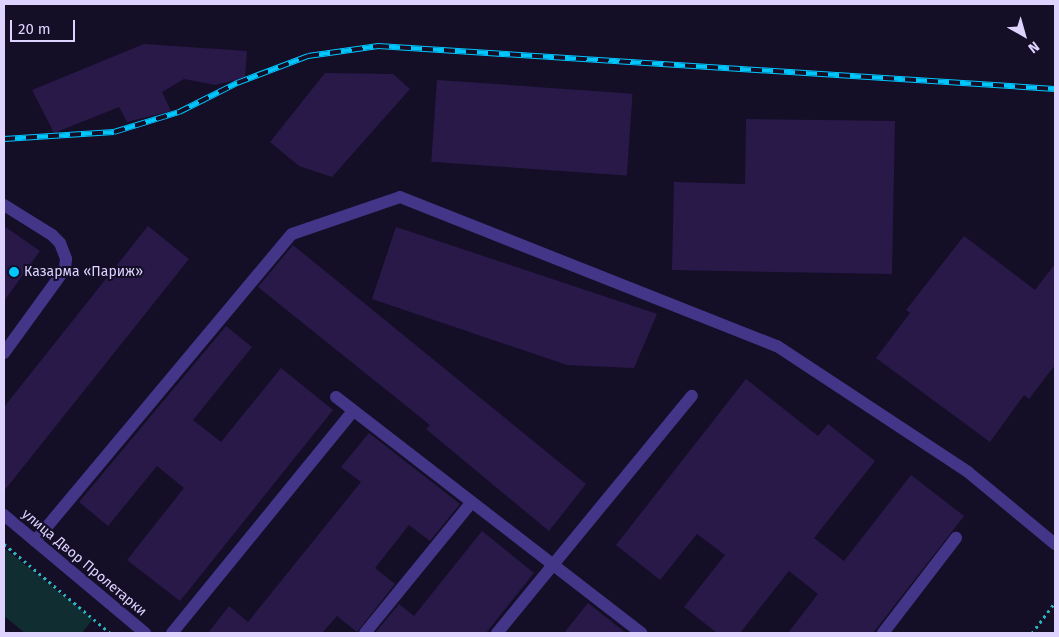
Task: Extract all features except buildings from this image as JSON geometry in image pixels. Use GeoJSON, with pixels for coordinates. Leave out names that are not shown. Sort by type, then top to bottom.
{"type":"FeatureCollection","features":[{"type":"Feature","properties":{"kind":"street"},"geometry":{"type":"LineString","coordinates":[[35,541],[292,234],[400,198],[777,346],[968,472],[1055,544]]}},
{"type":"Feature","properties":{"kind":"street"},"geometry":{"type":"LineString","coordinates":[[4,205],[52,235],[60,243],[66,259],[64,269],[4,353]]}},
{"type":"Feature","properties":{"kind":"street"},"geometry":{"type":"LineString","coordinates":[[497,633],[692,396]]}},
{"type":"Feature","properties":{"kind":"street"},"geometry":{"type":"LineString","coordinates":[[336,397],[352,412],[641,633]]}},
{"type":"Feature","properties":{"kind":"street"},"geometry":{"type":"LineString","coordinates":[[172,633],[352,412]]}},
{"type":"Feature","properties":{"kind":"street"},"geometry":{"type":"LineString","coordinates":[[365,633],[471,503]]}},
{"type":"Feature","properties":{"kind":"street","name":"улица Двор Пролетарки"},"geometry":{"type":"LineString","coordinates":[[4,515],[145,633]]}},
{"type":"Feature","properties":{"kind":"street"},"geometry":{"type":"LineString","coordinates":[[883,633],[956,538]]}},
{"type":"Feature","properties":{"kind":"path"},"geometry":{"type":"LineString","coordinates":[[4,544],[110,633]]}},
{"type":"Feature","properties":{"kind":"path"},"geometry":{"type":"LineString","coordinates":[[1032,633],[1055,603]]}},
{"type":"Feature","properties":{"kind":"green space"},"geometry":{"type":"Polygon","coordinates":[[[4,548],[93,619],[82,633],[25,633],[4,616],[4,548]]]}},
{"type":"Feature","properties":{"kind":"railway"},"geometry":{"type":"LineString","coordinates":[[4,139],[114,132],[179,112],[237,83],[308,56],[378,46],[1055,89]]}},
{"type":"Feature","properties":{"kind":"place","name":"Казарма «Париж»"},"geometry":{"type":"Point","coordinates":[14,272]}}]}
